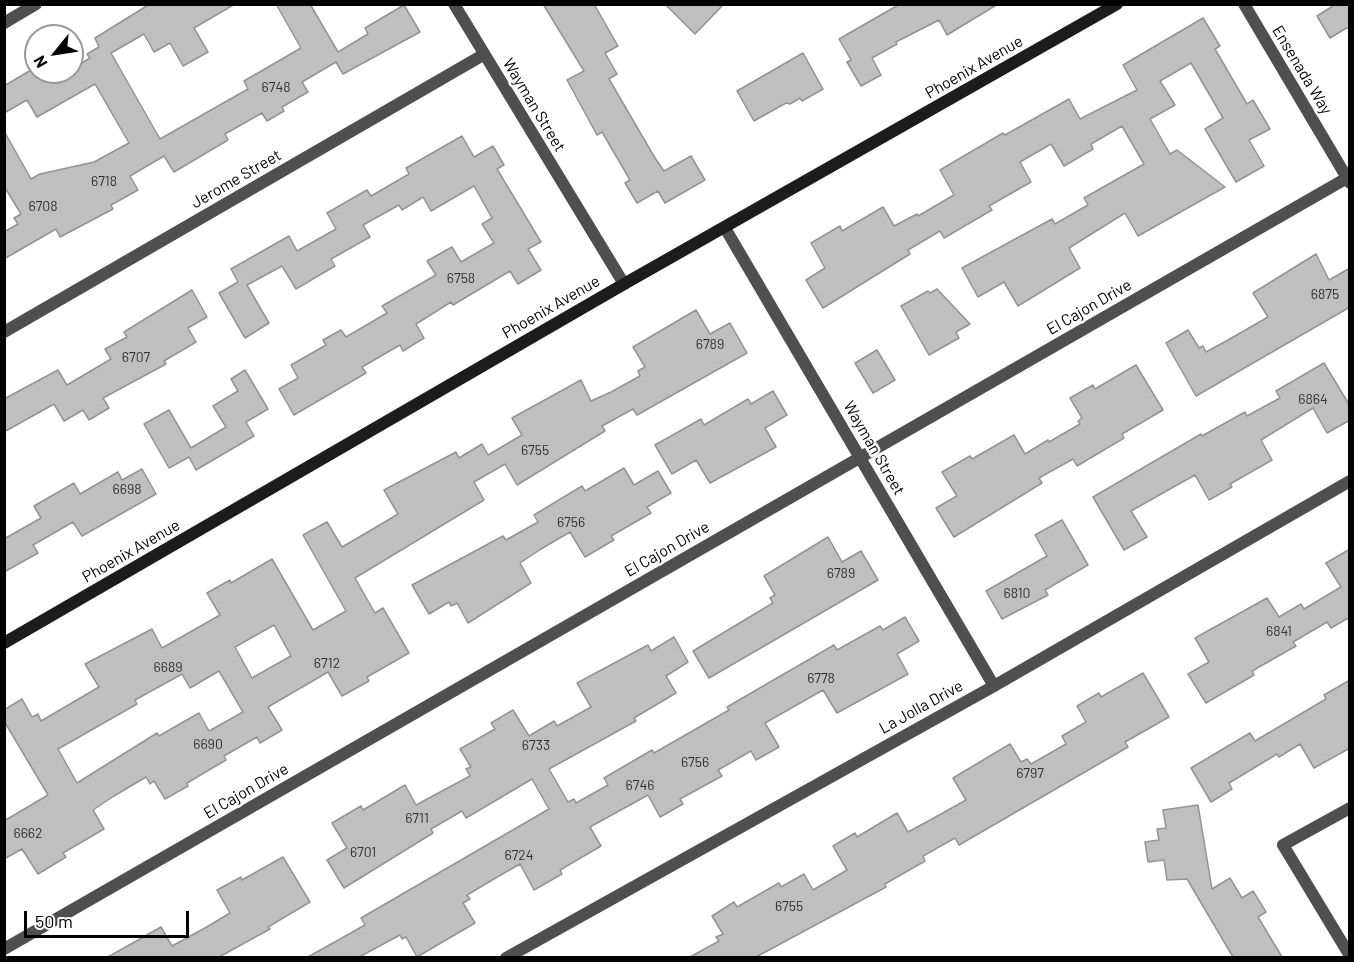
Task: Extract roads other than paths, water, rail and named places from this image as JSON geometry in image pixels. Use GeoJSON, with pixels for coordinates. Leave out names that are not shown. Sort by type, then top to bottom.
{"type":"FeatureCollection","features":[{"type":"Feature","properties":{"kind":"street"},"geometry":{"type":"LineString","coordinates":[[4,23],[36,4]]}},
{"type":"Feature","properties":{"kind":"street","name":"Wayman Street"},"geometry":{"type":"LineString","coordinates":[[454,4],[624,284]]}},
{"type":"Feature","properties":{"kind":"street","name":"Phoenix Avenue"},"geometry":{"type":"LineString","coordinates":[[4,643],[624,284],[1117,4]]}},
{"type":"Feature","properties":{"kind":"street","name":"Ensenada Way"},"geometry":{"type":"LineString","coordinates":[[1244,4],[1348,181]]}},
{"type":"Feature","properties":{"kind":"street","name":"Jerome Street"},"geometry":{"type":"LineString","coordinates":[[4,332],[483,55]]}},
{"type":"Feature","properties":{"kind":"street","name":"El Cajon Drive"},"geometry":{"type":"LineString","coordinates":[[4,949],[861,457],[1348,181]]}},
{"type":"Feature","properties":{"kind":"street","name":"Wayman Street"},"geometry":{"type":"LineString","coordinates":[[725,228],[994,686]]}},
{"type":"Feature","properties":{"kind":"street","name":"La Jolla Drive"},"geometry":{"type":"LineString","coordinates":[[506,957],[994,686],[1350,481]]}},
{"type":"Feature","properties":{"kind":"street"},"geometry":{"type":"LineString","coordinates":[[1350,808],[1283,845],[1350,956]]}}]}
